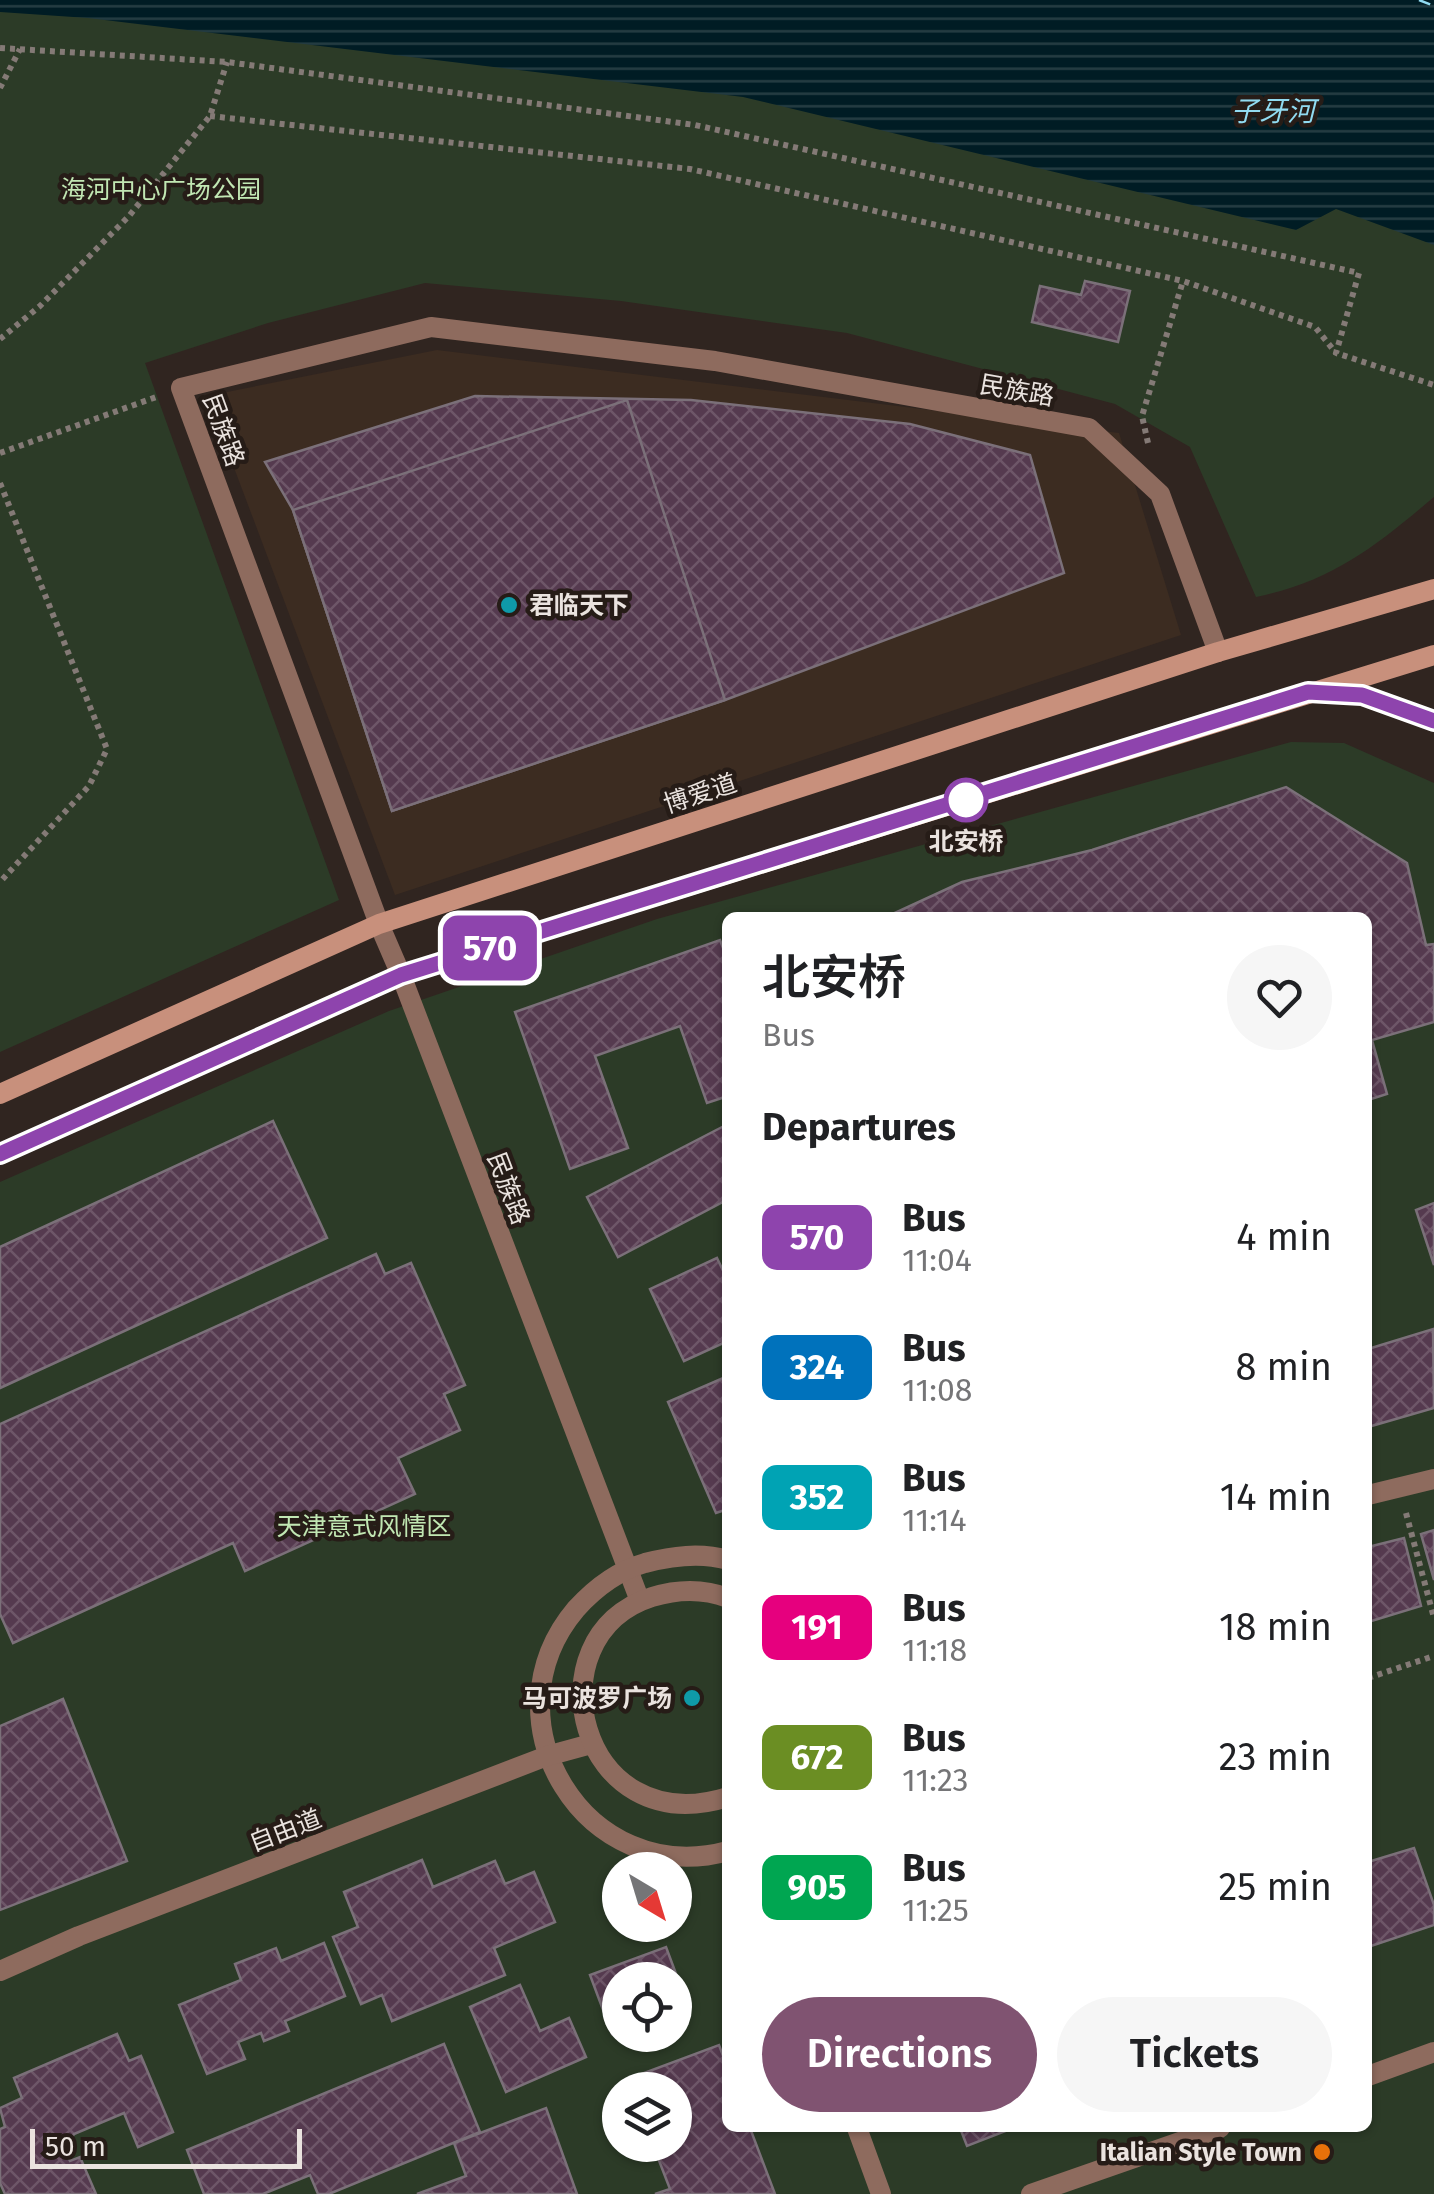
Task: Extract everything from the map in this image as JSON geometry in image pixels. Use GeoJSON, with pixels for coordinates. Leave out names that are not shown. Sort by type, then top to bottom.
{"type":"FeatureCollection","features":[{"type":"Feature","properties":{"kind":"main road","name":"博爱道"},"geometry":{"type":"LineString","coordinates":[[0,1094],[379,924],[1218,652],[1434,589]]}},
{"type":"Feature","properties":{"kind":"main road"},"geometry":{"type":"LineString","coordinates":[[0,1154],[401,975],[1434,655]]}},
{"type":"Feature","properties":{"kind":"main road"},"geometry":{"type":"LineString","coordinates":[[1308,692],[1362,695],[1434,721]]}},
{"type":"Feature","properties":{"kind":"street","name":"民族路"},"geometry":{"type":"LineString","coordinates":[[640,1601],[379,924],[181,388],[431,327],[715,361],[1089,428],[1160,494],[1218,652]]}},
{"type":"Feature","properties":{"kind":"street"},"geometry":{"type":"LineString","coordinates":[[1372,1494],[1434,1478]]}},
{"type":"Feature","properties":{"kind":"street"},"geometry":{"type":"LineString","coordinates":[[722,1560],[674,1556],[628,1568],[590,1592],[562,1627],[544,1668],[538,1712],[547,1756],[570,1800],[608,1834],[655,1854],[705,1857],[722,1852]]}},
{"type":"Feature","properties":{"kind":"street"},"geometry":{"type":"LineString","coordinates":[[722,1596],[675,1590],[640,1601],[613,1621],[594,1647],[588,1663],[583,1678],[582,1712],[591,1744],[610,1772],[637,1792],[669,1804],[703,1804],[722,1799]]}},
{"type":"Feature","properties":{"kind":"street","name":"自由道"},"geometry":{"type":"LineString","coordinates":[[0,1971],[78,1936],[547,1756],[591,1744]]}},
{"type":"Feature","properties":{"kind":"street"},"geometry":{"type":"LineString","coordinates":[[1372,2075],[1434,2052]]}},
{"type":"Feature","properties":{"kind":"street"},"geometry":{"type":"LineString","coordinates":[[858,2132],[881,2194]]}},
{"type":"Feature","properties":{"kind":"street"},"geometry":{"type":"LineString","coordinates":[[1032,2194],[1209,2132]]}},
{"type":"Feature","properties":{"kind":"path"},"geometry":{"type":"LineString","coordinates":[[0,48],[227,62],[695,125],[1360,273],[1336,354]]}},
{"type":"Feature","properties":{"kind":"path"},"geometry":{"type":"LineString","coordinates":[[0,88],[20,50]]}},
{"type":"Feature","properties":{"kind":"path"},"geometry":{"type":"LineString","coordinates":[[0,340],[40,306],[129,216],[210,116],[227,62]]}},
{"type":"Feature","properties":{"kind":"path"},"geometry":{"type":"LineString","coordinates":[[210,116],[690,169],[1183,281],[1315,327],[1336,354],[1434,385]]}},
{"type":"Feature","properties":{"kind":"path"},"geometry":{"type":"LineString","coordinates":[[1149,447],[1142,416],[1183,281]]}},
{"type":"Feature","properties":{"kind":"path"},"geometry":{"type":"LineString","coordinates":[[0,453],[181,388]]}},
{"type":"Feature","properties":{"kind":"path"},"geometry":{"type":"LineString","coordinates":[[0,483],[107,748],[90,786],[0,882]]}},
{"type":"Feature","properties":{"kind":"path"},"geometry":{"type":"LineString","coordinates":[[1399,1487],[1434,1618]]}},
{"type":"Feature","properties":{"kind":"path"},"geometry":{"type":"LineString","coordinates":[[1372,1677],[1434,1656]]}},
{"type":"Feature","properties":{"kind":"shaded area"},"geometry":{"type":"Polygon","coordinates":[[[437,350],[1119,433],[1181,635],[395,895],[207,396],[437,350]]]}},
{"type":"Feature","properties":{"kind":"green space","name":"海河中心广场公园"},"geometry":{"type":"Polygon","coordinates":[[[0,0],[1434,0],[1434,497],[1393,531],[1331,571],[1256,597],[1190,447],[1115,404],[847,333],[621,301],[425,283],[268,323],[145,363],[339,900],[0,1052],[0,0]]]}},
{"type":"Feature","properties":{"kind":"green space","name":"天津意式风情区"},"geometry":{"type":"Polygon","coordinates":[[[1291,742],[1344,743],[1434,783],[1434,2194],[0,2194],[0,1182],[389,1011],[657,919],[1291,742]]]}},
{"type":"Feature","properties":{"kind":"water","name":"子牙河"},"geometry":{"type":"Polygon","coordinates":[[[0,0],[1434,0],[1434,245],[1336,209],[1296,230],[743,97],[88,18],[0,12],[0,0]]]}},
{"type":"Feature","properties":{"kind":"building"},"geometry":{"type":"Polygon","coordinates":[[[1085,281],[1130,291],[1118,342],[1032,322],[1040,286],[1081,295],[1085,281]]]}},
{"type":"Feature","properties":{"kind":"building"},"geometry":{"type":"Polygon","coordinates":[[[475,396],[691,400],[910,424],[1030,455],[1064,573],[725,700],[392,811],[293,510],[265,462],[475,396]]]}},
{"type":"Feature","properties":{"kind":"building","name":"君临天下"},"geometry":{"type":"Polygon","coordinates":[[[627,400],[725,700],[392,811],[293,510],[627,400]]]}},
{"type":"Feature","properties":{"kind":"building"},"geometry":{"type":"Polygon","coordinates":[[[1286,787],[1407,863],[1426,945],[1434,944],[1434,1022],[1372,1040],[1372,912],[897,912],[962,882],[1092,850],[1286,787]]]}},
{"type":"Feature","properties":{"kind":"building"},"geometry":{"type":"Polygon","coordinates":[[[720,940],[722,1098],[707,1103],[680,1026],[595,1056],[628,1148],[570,1169],[515,1012],[720,940]]]}},
{"type":"Feature","properties":{"kind":"building"},"geometry":{"type":"Polygon","coordinates":[[[1372,1040],[1387,1094],[1372,1099],[1372,1040]]]}},
{"type":"Feature","properties":{"kind":"building"},"geometry":{"type":"Polygon","coordinates":[[[273,1121],[327,1238],[0,1388],[0,1247],[273,1121]]]}},
{"type":"Feature","properties":{"kind":"building"},"geometry":{"type":"Polygon","coordinates":[[[722,1127],[722,1203],[618,1257],[587,1197],[722,1127]]]}},
{"type":"Feature","properties":{"kind":"building"},"geometry":{"type":"Polygon","coordinates":[[[1434,1203],[1434,1265],[1416,1210],[1434,1203]]]}},
{"type":"Feature","properties":{"kind":"building"},"geometry":{"type":"Polygon","coordinates":[[[376,1254],[385,1274],[411,1263],[465,1385],[444,1394],[460,1430],[398,1458],[415,1494],[245,1571],[233,1543],[13,1643],[0,1614],[0,1424],[376,1254]]]}},
{"type":"Feature","properties":{"kind":"building"},"geometry":{"type":"Polygon","coordinates":[[[717,1258],[722,1268],[722,1344],[684,1361],[650,1289],[717,1258]]]}},
{"type":"Feature","properties":{"kind":"building"},"geometry":{"type":"Polygon","coordinates":[[[1433,1329],[1434,1408],[1372,1426],[1372,1348],[1433,1329]]]}},
{"type":"Feature","properties":{"kind":"building"},"geometry":{"type":"Polygon","coordinates":[[[722,1379],[722,1511],[716,1513],[668,1402],[722,1379]]]}},
{"type":"Feature","properties":{"kind":"building"},"geometry":{"type":"Polygon","coordinates":[[[1434,1530],[1434,1580],[1421,1534],[1434,1530]]]}},
{"type":"Feature","properties":{"kind":"building"},"geometry":{"type":"Polygon","coordinates":[[[1404,1538],[1421,1606],[1372,1621],[1372,1546],[1404,1538]]]}},
{"type":"Feature","properties":{"kind":"building"},"geometry":{"type":"Polygon","coordinates":[[[63,1699],[127,1861],[0,1910],[0,1726],[63,1699]]]}},
{"type":"Feature","properties":{"kind":"building"},"geometry":{"type":"Polygon","coordinates":[[[1414,1848],[1434,1905],[1434,1925],[1372,1946],[1372,1861],[1414,1848]]]}},
{"type":"Feature","properties":{"kind":"building"},"geometry":{"type":"Polygon","coordinates":[[[422,1860],[433,1887],[495,1861],[505,1884],[534,1872],[555,1922],[494,1948],[505,1975],[392,2021],[382,1995],[361,2004],[333,1937],[358,1927],[344,1892],[422,1860]]]}},
{"type":"Feature","properties":{"kind":"building"},"geometry":{"type":"Polygon","coordinates":[[[324,1943],[345,1996],[285,2021],[289,2031],[264,2041],[261,2033],[238,2042],[245,2059],[207,2074],[179,2005],[241,1980],[235,1964],[276,1948],[281,1961],[324,1943]]]}},
{"type":"Feature","properties":{"kind":"building"},"geometry":{"type":"Polygon","coordinates":[[[666,1947],[672,1962],[625,1962],[666,1947]]]}},
{"type":"Feature","properties":{"kind":"building"},"geometry":{"type":"Polygon","coordinates":[[[602,1971],[602,2007],[590,1975],[602,1971]]]}},
{"type":"Feature","properties":{"kind":"building"},"geometry":{"type":"Polygon","coordinates":[[[520,1985],[540,2031],[569,2018],[586,2057],[506,2092],[470,2007],[520,1985]]]}},
{"type":"Feature","properties":{"kind":"building"},"geometry":{"type":"Polygon","coordinates":[[[117,2034],[129,2061],[141,2056],[173,2132],[138,2147],[124,2113],[74,2134],[65,2151],[70,2161],[80,2157],[96,2194],[5,2194],[0,2183],[0,2129],[5,2127],[0,2108],[22,2098],[14,2078],[117,2034]]]}},
{"type":"Feature","properties":{"kind":"building"},"geometry":{"type":"Polygon","coordinates":[[[444,2044],[480,2132],[329,2194],[318,2194],[310,2175],[263,2194],[204,2194],[187,2150],[444,2044]]]}},
{"type":"Feature","properties":{"kind":"building"},"geometry":{"type":"Polygon","coordinates":[[[719,2045],[722,2132],[752,2132],[775,2194],[655,2194],[670,2189],[660,2162],[692,2162],[692,2072],[647,2072],[719,2045]]]}},
{"type":"Feature","properties":{"kind":"building"},"geometry":{"type":"Polygon","coordinates":[[[546,2108],[577,2194],[417,2194],[466,2176],[454,2143],[546,2108]]]}},
{"type":"Feature","properties":{"kind":"building"},"geometry":{"type":"Polygon","coordinates":[[[962,2132],[1003,2132],[967,2146],[962,2132]]]}},
{"type":"Feature","properties":{"kind":"ferry route"},"geometry":{"type":"LineString","coordinates":[[1419,0],[1434,6]]}},
{"type":"Feature","properties":{"kind":"bus line","name":"570"},"geometry":{"type":"LineString","coordinates":[[0,1154],[401,975],[1308,692],[1362,695],[1434,721]]}},
{"type":"Feature","properties":{"kind":"place","name":"君临天下"},"geometry":{"type":"Point","coordinates":[509,605]}},
{"type":"Feature","properties":{"kind":"place","name":"北安桥"},"geometry":{"type":"Point","coordinates":[966,800]}},
{"type":"Feature","properties":{"kind":"place","name":"马可波罗广场"},"geometry":{"type":"Point","coordinates":[692,1698]}},
{"type":"Feature","properties":{"kind":"place","name":"Italian Style Town"},"geometry":{"type":"Point","coordinates":[1322,2152]}}]}
